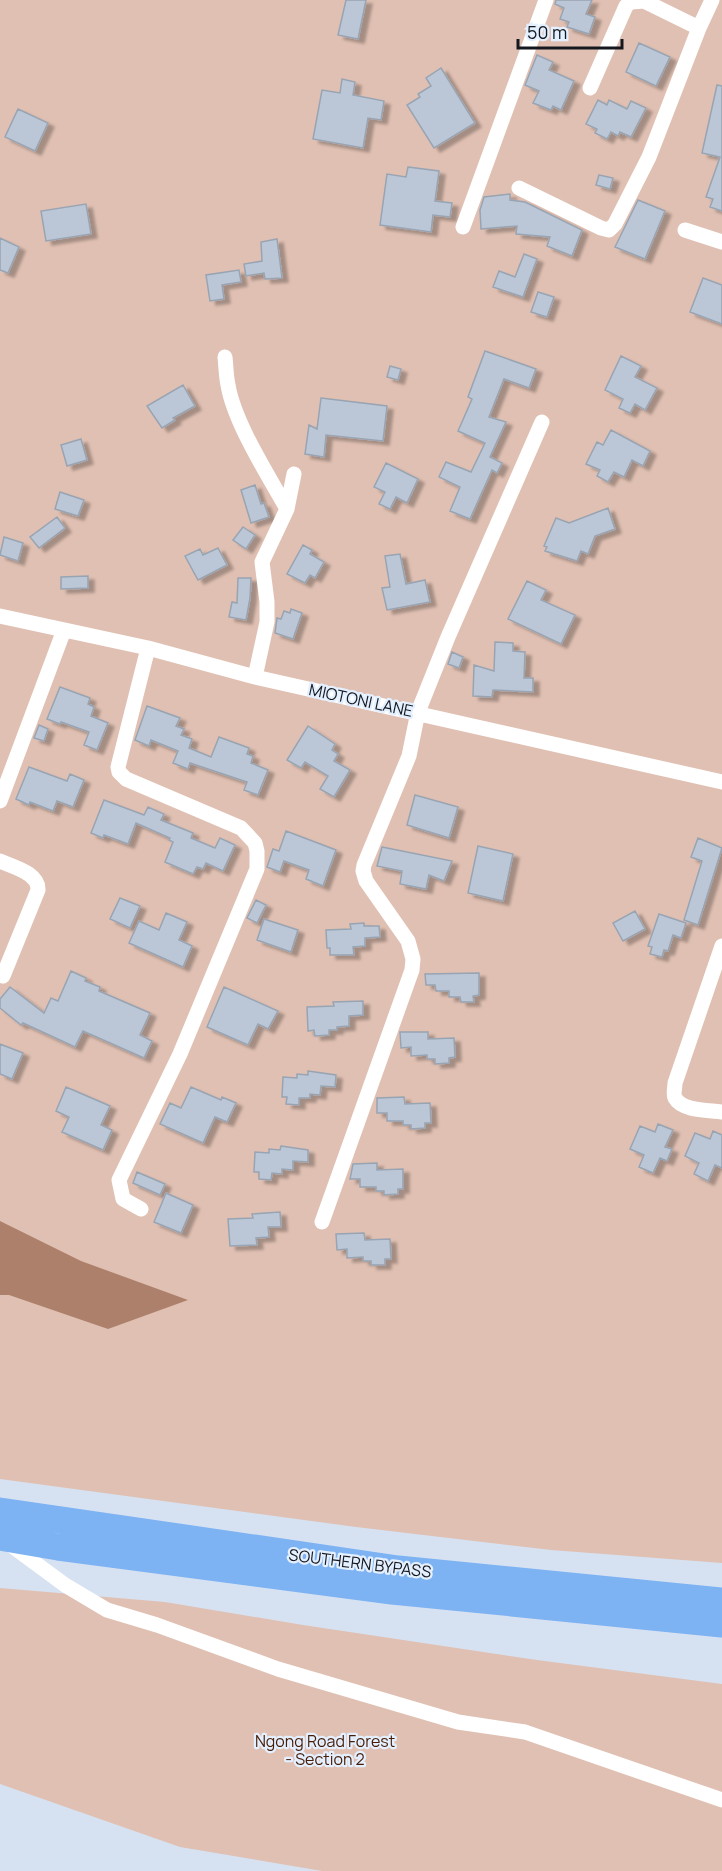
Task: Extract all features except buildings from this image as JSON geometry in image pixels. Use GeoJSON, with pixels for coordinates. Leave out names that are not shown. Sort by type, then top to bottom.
{"type":"FeatureCollection","features":[{"type":"Feature","properties":{"kind":"highway","name":"SOUTHERN BYPASS"},"geometry":{"type":"LineString","coordinates":[[0,1511],[398,1569],[722,1601]]}},
{"type":"Feature","properties":{"kind":"highway","name":"SOUTHERN BYPASS"},"geometry":{"type":"LineString","coordinates":[[0,1538],[58,1548],[392,1591],[722,1624]]}},
{"type":"Feature","properties":{"kind":"street"},"geometry":{"type":"LineString","coordinates":[[463,227],[546,0]]}},
{"type":"Feature","properties":{"kind":"street"},"geometry":{"type":"LineString","coordinates":[[519,188],[609,230],[615,224],[649,157],[712,0]]}},
{"type":"Feature","properties":{"kind":"street"},"geometry":{"type":"LineString","coordinates":[[590,88],[626,6],[631,2],[644,1],[699,28]]}},
{"type":"Feature","properties":{"kind":"street"},"geometry":{"type":"LineString","coordinates":[[685,230],[722,242]]}},
{"type":"Feature","properties":{"kind":"street"},"geometry":{"type":"LineString","coordinates":[[225,357],[228,387],[238,415],[254,450],[287,509]]}},
{"type":"Feature","properties":{"kind":"street"},"geometry":{"type":"LineString","coordinates":[[322,1222],[412,970],[413,959],[408,941],[366,881],[363,871],[409,756],[418,712],[448,637],[542,422]]}},
{"type":"Feature","properties":{"kind":"street"},"geometry":{"type":"LineString","coordinates":[[255,677],[267,622],[262,562],[287,509],[294,474]]}},
{"type":"Feature","properties":{"kind":"street","name":"MIOTONI LANE"},"geometry":{"type":"LineString","coordinates":[[0,616],[148,648],[255,677],[722,782]]}},
{"type":"Feature","properties":{"kind":"street"},"geometry":{"type":"LineString","coordinates":[[0,801],[64,630]]}},
{"type":"Feature","properties":{"kind":"street"},"geometry":{"type":"LineString","coordinates":[[141,1209],[123,1199],[119,1180],[180,1054],[257,869],[258,861],[255,843],[241,828],[126,779],[119,772],[118,767],[148,648]]}},
{"type":"Feature","properties":{"kind":"street"},"geometry":{"type":"LineString","coordinates":[[0,861],[36,878],[39,885],[39,890],[3,976]]}},
{"type":"Feature","properties":{"kind":"street"},"geometry":{"type":"LineString","coordinates":[[722,946],[675,1083],[674,1093],[681,1104],[691,1108],[722,1112]]}},
{"type":"Feature","properties":{"kind":"street"},"geometry":{"type":"LineString","coordinates":[[0,1538],[65,1585],[107,1610],[157,1625],[278,1669],[458,1722],[525,1732],[722,1800]]}},
{"type":"Feature","properties":{"kind":"green space"},"geometry":{"type":"Polygon","coordinates":[[[0,0],[722,0],[722,1563],[551,1550],[356,1527],[0,1479],[0,0]]]}},
{"type":"Feature","properties":{"kind":"green space","name":"Ngong Road Forest - Section 2"},"geometry":{"type":"Polygon","coordinates":[[[0,1588],[165,1602],[537,1660],[722,1684],[722,1871],[322,1871],[180,1847],[0,1784],[0,1588]]]}},
{"type":"Feature","properties":{"kind":"shaded area"},"geometry":{"type":"Polygon","coordinates":[[[0,1221],[81,1261],[188,1300],[108,1329],[9,1295],[0,1295],[0,1221]]]}}]}
